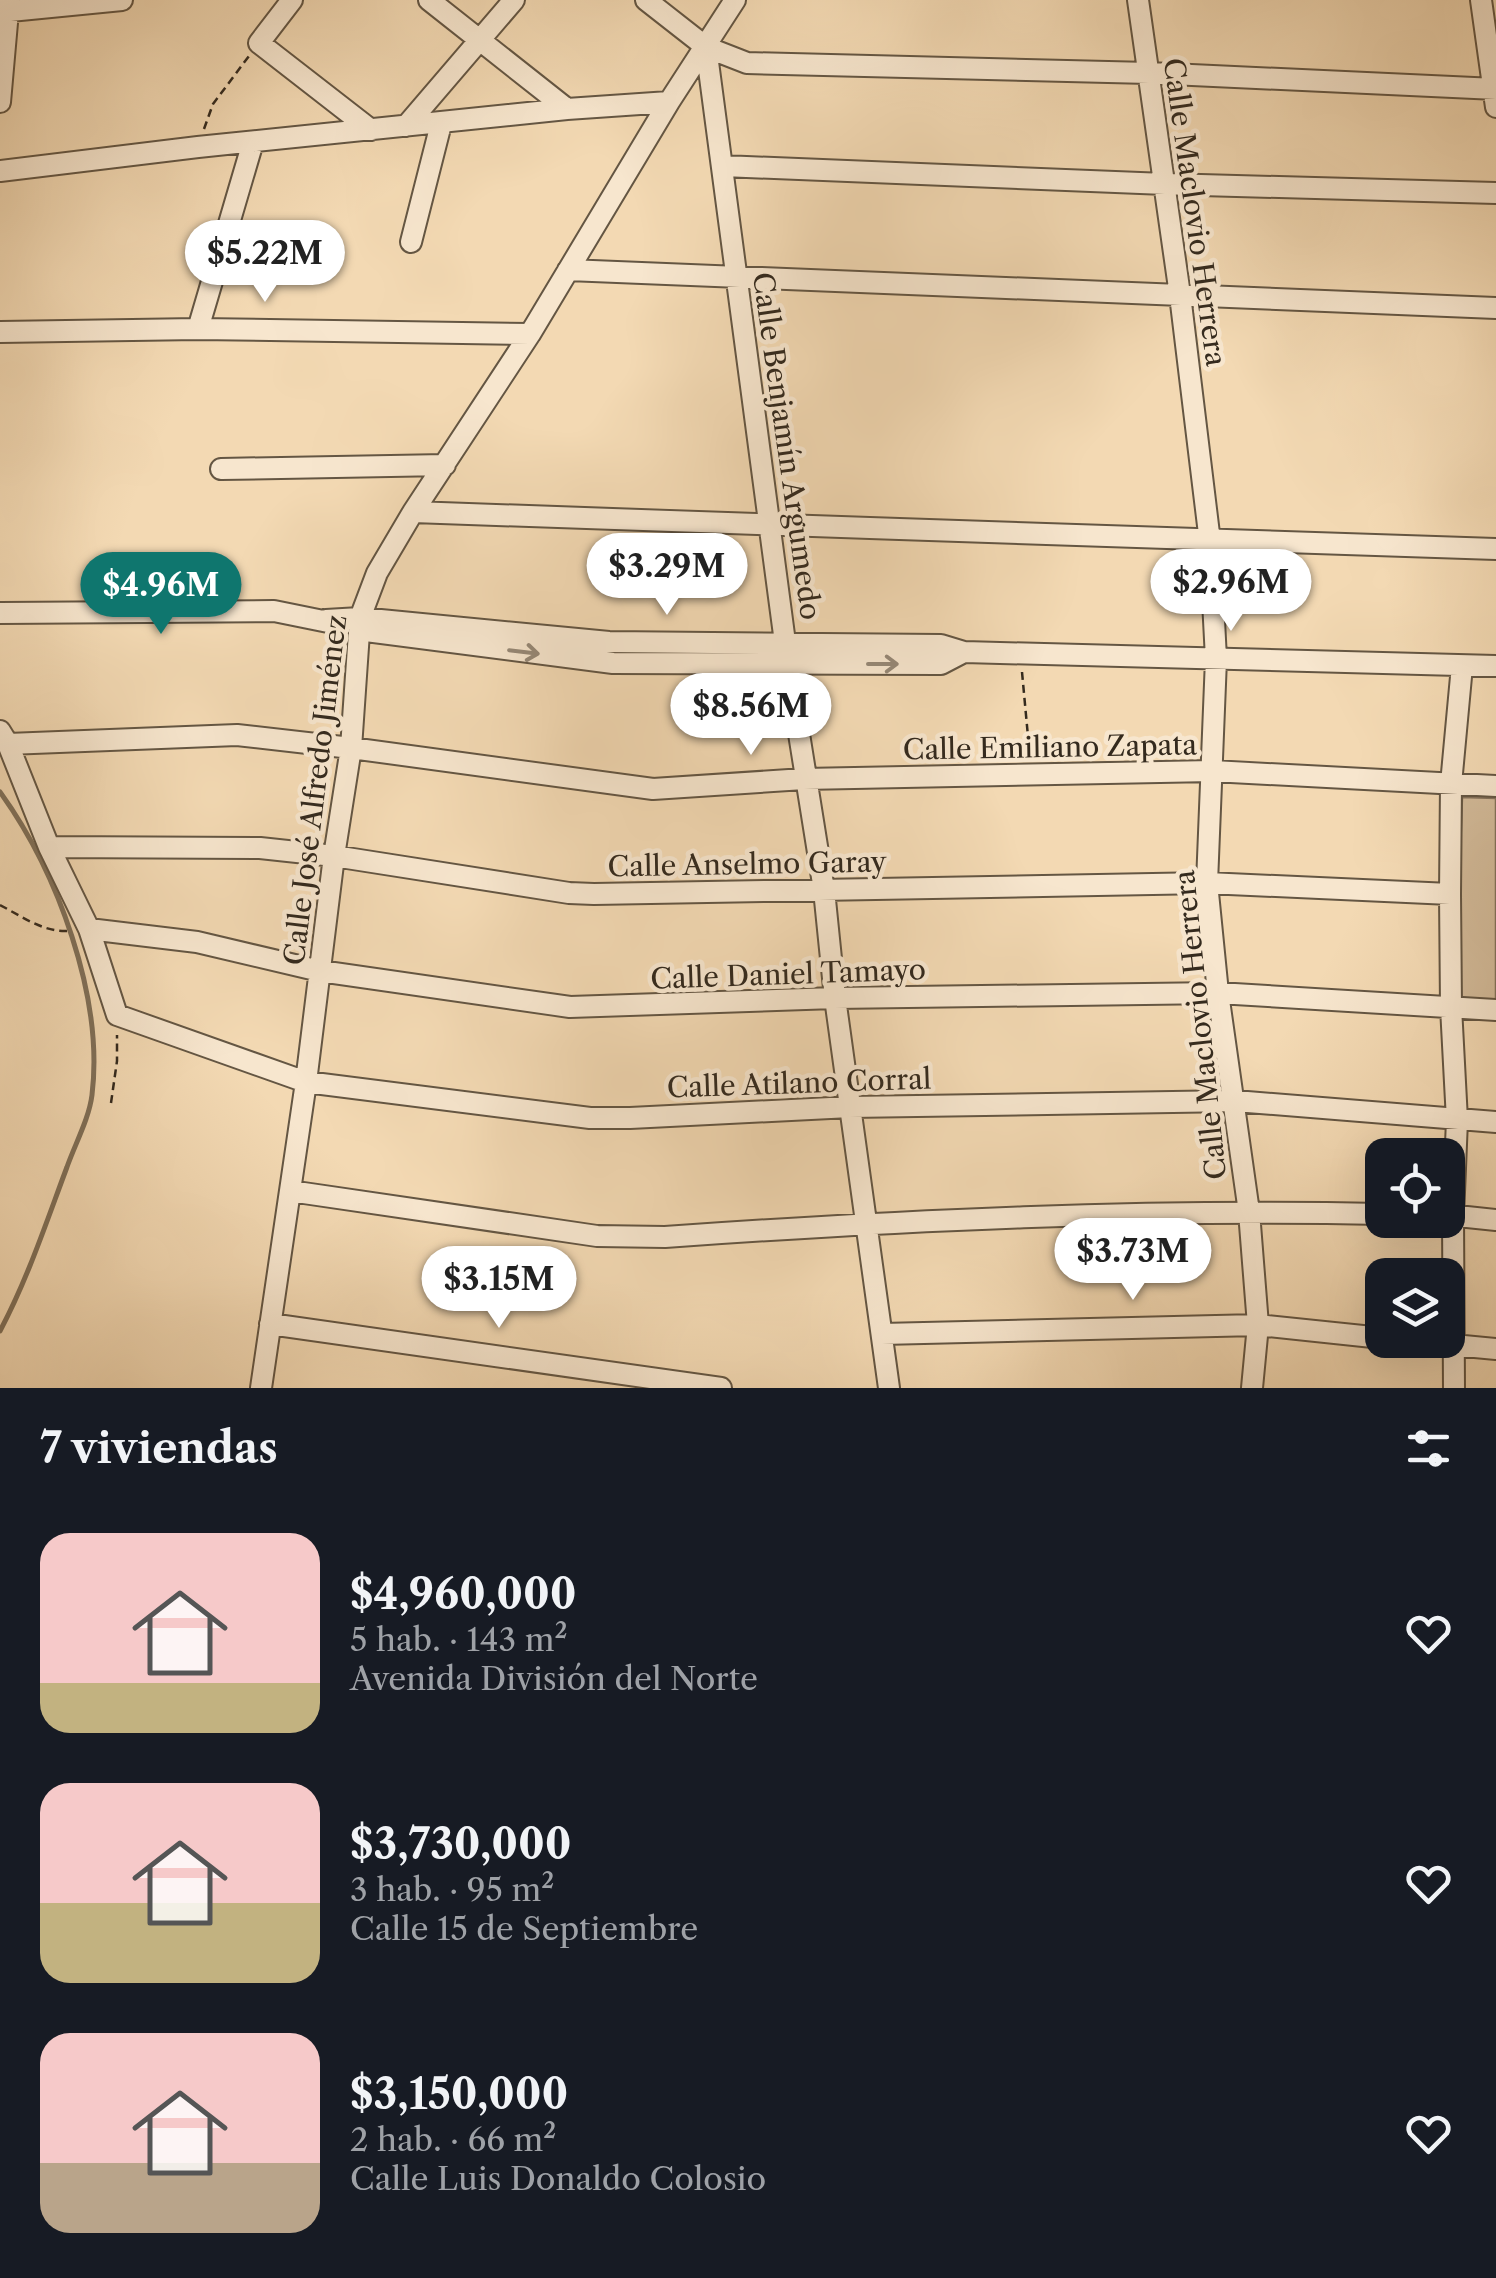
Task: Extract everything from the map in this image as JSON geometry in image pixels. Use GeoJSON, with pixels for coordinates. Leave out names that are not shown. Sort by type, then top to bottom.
{"type":"FeatureCollection","features":[{"type":"Feature","properties":{"kind":"street"},"geometry":{"type":"LineString","coordinates":[[0,102],[6,8],[122,0]]}},
{"type":"Feature","properties":{"kind":"street"},"geometry":{"type":"LineString","coordinates":[[429,0],[567,109]]}},
{"type":"Feature","properties":{"kind":"street"},"geometry":{"type":"LineString","coordinates":[[406,126],[514,0]]}},
{"type":"Feature","properties":{"kind":"street"},"geometry":{"type":"LineString","coordinates":[[646,0],[706,46],[748,63],[1149,74],[1495,95],[1481,0]]}},
{"type":"Feature","properties":{"kind":"street","name":"Calle José Alfredo Jiménez"},"geometry":{"type":"LineString","coordinates":[[261,1388],[351,748],[359,624],[377,573],[736,0]]}},
{"type":"Feature","properties":{"kind":"street","name":"Calle Maclovio Herrera"},"geometry":{"type":"LineString","coordinates":[[1138,0],[1166,184],[1210,542],[1216,658],[1207,883],[1218,993],[1249,1212],[1258,1325],[1252,1388]]}},
{"type":"Feature","properties":{"kind":"street"},"geometry":{"type":"LineString","coordinates":[[291,1],[260,43],[372,130]]}},
{"type":"Feature","properties":{"kind":"street","name":"Calle Benjamín Argumedo"},"geometry":{"type":"LineString","coordinates":[[706,46],[889,1388]]}},
{"type":"Feature","properties":{"kind":"street"},"geometry":{"type":"LineString","coordinates":[[0,171],[198,147],[669,102]]}},
{"type":"Feature","properties":{"kind":"street"},"geometry":{"type":"LineString","coordinates":[[412,242],[442,124]]}},
{"type":"Feature","properties":{"kind":"street"},"geometry":{"type":"LineString","coordinates":[[198,329],[252,142]]}},
{"type":"Feature","properties":{"kind":"street"},"geometry":{"type":"LineString","coordinates":[[723,166],[1496,193]]}},
{"type":"Feature","properties":{"kind":"street"},"geometry":{"type":"LineString","coordinates":[[568,270],[1496,308]]}},
{"type":"Feature","properties":{"kind":"street"},"geometry":{"type":"LineString","coordinates":[[0,332],[198,329],[530,334]]}},
{"type":"Feature","properties":{"kind":"street"},"geometry":{"type":"LineString","coordinates":[[221,469],[445,465]]}},
{"type":"Feature","properties":{"kind":"street"},"geometry":{"type":"LineString","coordinates":[[414,512],[1496,549]]}},
{"type":"Feature","properties":{"kind":"street"},"geometry":{"type":"LineString","coordinates":[[0,614],[274,611],[613,663],[787,654],[941,664],[964,652],[1496,666]]}},
{"type":"Feature","properties":{"kind":"street"},"geometry":{"type":"LineString","coordinates":[[1456,1138],[1451,784],[1462,666]]}},
{"type":"Feature","properties":{"kind":"street","name":"Calle Emiliano Zapata"},"geometry":{"type":"LineString","coordinates":[[4,737],[237,735],[653,788],[804,779],[1212,771],[1496,786]]}},
{"type":"Feature","properties":{"kind":"street"},"geometry":{"type":"LineString","coordinates":[[4,737],[116,1015]]}},
{"type":"Feature","properties":{"kind":"street","name":"Calle Anselmo Garay"},"geometry":{"type":"LineString","coordinates":[[49,846],[244,847],[334,856],[594,894],[1207,883],[1450,894]]}},
{"type":"Feature","properties":{"kind":"street","name":"Calle Daniel Tamayo"},"geometry":{"type":"LineString","coordinates":[[82,930],[197,942],[320,971],[570,1007],[835,998],[1218,993],[1496,1010]]}},
{"type":"Feature","properties":{"kind":"street","name":"Calle Atilano Corral"},"geometry":{"type":"LineString","coordinates":[[116,1015],[306,1082],[590,1118],[850,1106],[1235,1101],[1496,1122]]}},
{"type":"Feature","properties":{"kind":"street"},"geometry":{"type":"LineString","coordinates":[[290,1191],[615,1236],[665,1237],[866,1223],[1249,1212],[1365,1214]]}},
{"type":"Feature","properties":{"kind":"street"},"geometry":{"type":"LineString","coordinates":[[1465,1217],[1496,1220]]}},
{"type":"Feature","properties":{"kind":"street"},"geometry":{"type":"LineString","coordinates":[[270,1324],[721,1388]]}},
{"type":"Feature","properties":{"kind":"street"},"geometry":{"type":"LineString","coordinates":[[882,1334],[1258,1325],[1365,1336]]}},
{"type":"Feature","properties":{"kind":"street"},"geometry":{"type":"LineString","coordinates":[[1465,1347],[1496,1348]]}},
{"type":"Feature","properties":{"kind":"street"},"geometry":{"type":"LineString","coordinates":[[1453,1358],[1454,1388]]}},
{"type":"Feature","properties":{"kind":"path"},"geometry":{"type":"LineString","coordinates":[[198,147],[213,104],[260,43]]}},
{"type":"Feature","properties":{"kind":"path"},"geometry":{"type":"LineString","coordinates":[[1020,654],[1032,775]]}},
{"type":"Feature","properties":{"kind":"path"},"geometry":{"type":"LineString","coordinates":[[0,905],[57,931],[82,930]]}},
{"type":"Feature","properties":{"kind":"path"},"geometry":{"type":"LineString","coordinates":[[111,1104],[117,1061],[116,1015]]}},
{"type":"Feature","properties":{"kind":"shaded area"},"geometry":{"type":"Polygon","coordinates":[[[1462,797],[1496,798],[1496,1000],[1455,998],[1462,797]]]}},
{"type":"Feature","properties":{"kind":"waterway"},"geometry":{"type":"LineString","coordinates":[[0,792],[40,859],[72,936],[91,1017],[94,1057],[92,1095],[85,1122],[28,1271],[0,1331]]}}]}
